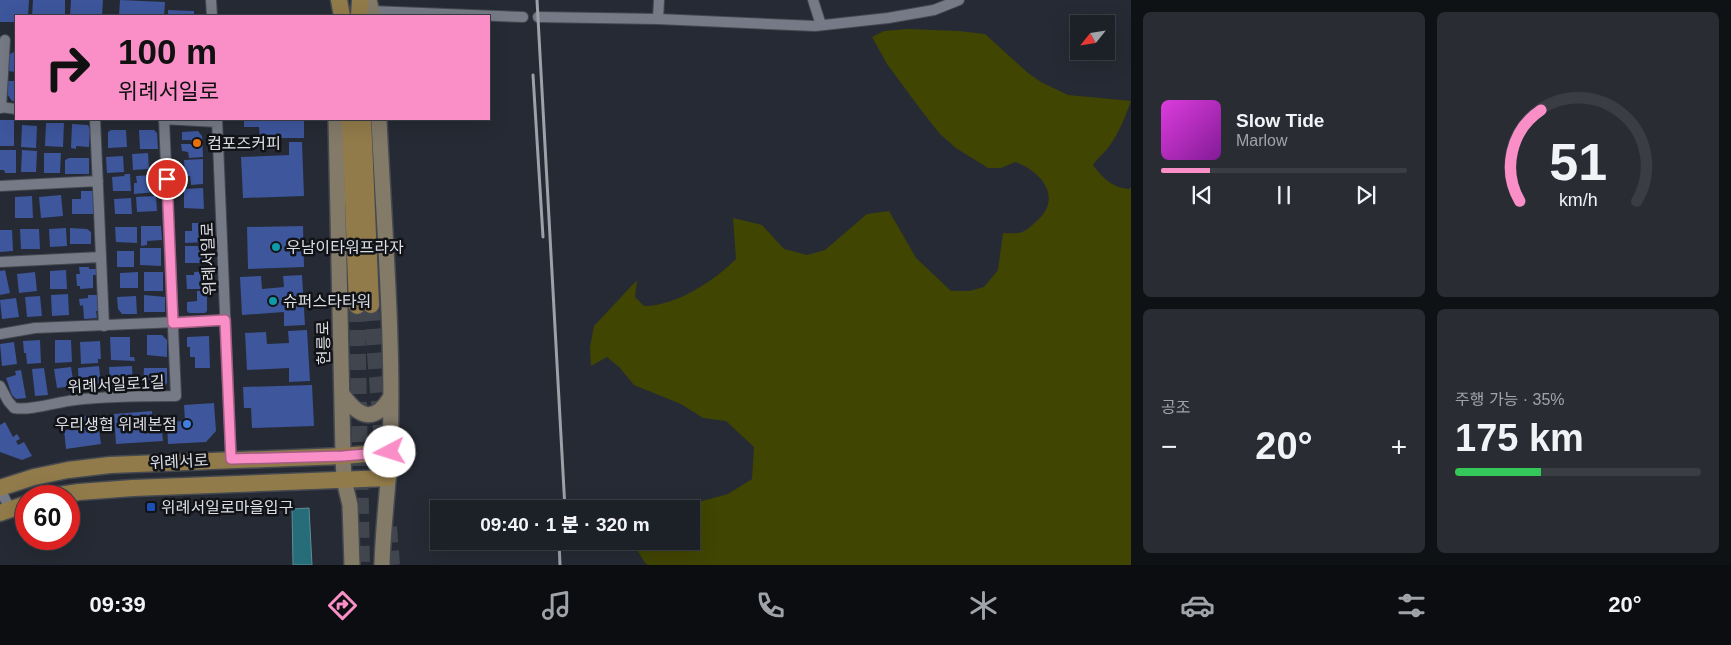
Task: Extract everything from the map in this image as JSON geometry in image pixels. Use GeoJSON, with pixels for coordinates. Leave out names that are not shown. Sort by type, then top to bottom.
{"type":"FeatureCollection","features":[{"type":"Feature","properties":{"kind":"main road"},"geometry":{"type":"LineString","coordinates":[[336,15],[338,0]]}},
{"type":"Feature","properties":{"kind":"main road"},"geometry":{"type":"LineString","coordinates":[[338,0],[342,15]]}},
{"type":"Feature","properties":{"kind":"main road"},"geometry":{"type":"LineString","coordinates":[[360,0],[368,11]]}},
{"type":"Feature","properties":{"kind":"main road","name":"헌릉로"},"geometry":{"type":"LineString","coordinates":[[336,120],[343,456],[344,480],[350,506],[352,565]]}},
{"type":"Feature","properties":{"kind":"main road"},"geometry":{"type":"LineString","coordinates":[[350,120],[364,305],[363,120]]}},
{"type":"Feature","properties":{"kind":"main road"},"geometry":{"type":"LineString","coordinates":[[379,120],[390,348],[390,452],[383,526],[382,565]]}},
{"type":"Feature","properties":{"kind":"main road"},"geometry":{"type":"LineString","coordinates":[[342,394],[352,408],[366,415],[372,415],[384,407],[390,398]]}},
{"type":"Feature","properties":{"kind":"main road","name":"위례서로"},"geometry":{"type":"LineString","coordinates":[[0,488],[34,477],[110,465],[343,456],[390,452]]}},
{"type":"Feature","properties":{"kind":"main road","name":"위례서로"},"geometry":{"type":"LineString","coordinates":[[80,492],[133,488],[388,478]]}},
{"type":"Feature","properties":{"kind":"street"},"geometry":{"type":"LineString","coordinates":[[211,0],[212,15]]}},
{"type":"Feature","properties":{"kind":"street"},"geometry":{"type":"LineString","coordinates":[[658,19],[659,0]]}},
{"type":"Feature","properties":{"kind":"street"},"geometry":{"type":"LineString","coordinates":[[813,0],[821,25]]}},
{"type":"Feature","properties":{"kind":"street"},"geometry":{"type":"LineString","coordinates":[[538,17],[821,25],[888,18],[934,10],[959,0]]}},
{"type":"Feature","properties":{"kind":"street"},"geometry":{"type":"LineString","coordinates":[[368,11],[471,15]]}},
{"type":"Feature","properties":{"kind":"street"},"geometry":{"type":"LineString","coordinates":[[490,16],[523,17]]}},
{"type":"Feature","properties":{"kind":"street"},"geometry":{"type":"LineString","coordinates":[[15,41],[2,40],[0,108],[15,109]]}},
{"type":"Feature","properties":{"kind":"street"},"geometry":{"type":"LineString","coordinates":[[95,120],[104,326]]}},
{"type":"Feature","properties":{"kind":"street","name":"위례서일로1길"},"geometry":{"type":"LineString","coordinates":[[0,386],[14,408],[22,410],[63,401],[92,398],[176,396],[164,120]]}},
{"type":"Feature","properties":{"kind":"street","name":"위례서일로"},"geometry":{"type":"LineString","coordinates":[[217,120],[231,459]]}},
{"type":"Feature","properties":{"kind":"street"},"geometry":{"type":"LineString","coordinates":[[0,186],[98,181]]}},
{"type":"Feature","properties":{"kind":"street"},"geometry":{"type":"LineString","coordinates":[[0,262],[101,257]]}},
{"type":"Feature","properties":{"kind":"street"},"geometry":{"type":"LineString","coordinates":[[0,334],[35,328],[225,320]]}},
{"type":"Feature","properties":{"kind":"street"},"geometry":{"type":"LineString","coordinates":[[0,488],[5,511]]}},
{"type":"Feature","properties":{"kind":"shaded area"},"geometry":{"type":"Polygon","coordinates":[[[908,29],[985,34],[1028,73],[1041,82],[1068,95],[1131,101],[1115,138],[1093,165],[1104,178],[1118,187],[1129,189],[1131,187],[1131,565],[648,565],[637,550],[700,550],[700,502],[728,494],[752,479],[754,447],[726,421],[703,418],[681,404],[634,385],[620,368],[607,357],[591,366],[590,347],[594,326],[637,280],[635,297],[644,306],[669,302],[706,284],[736,259],[733,218],[762,225],[784,249],[807,255],[825,250],[867,214],[889,211],[916,258],[951,291],[969,291],[984,287],[998,270],[1003,233],[1024,231],[1038,220],[1045,211],[1048,193],[1045,185],[1033,171],[1015,162],[1001,168],[988,168],[956,148],[940,134],[887,64],[872,37],[884,31],[908,29]]]}},
{"type":"Feature","properties":{"kind":"water"},"geometry":{"type":"Polygon","coordinates":[[[309,508],[312,565],[293,565],[292,509],[309,508]]]}},
{"type":"Feature","properties":{"kind":"building"},"geometry":{"type":"Polygon","coordinates":[[[0,0],[29,0],[28,15],[15,15],[15,22],[0,22],[0,0]]]}},
{"type":"Feature","properties":{"kind":"building"},"geometry":{"type":"Polygon","coordinates":[[[33,0],[65,0],[65,15],[32,15],[33,0]]]}},
{"type":"Feature","properties":{"kind":"building"},"geometry":{"type":"Polygon","coordinates":[[[71,0],[103,0],[102,15],[70,15],[71,0]]]}},
{"type":"Feature","properties":{"kind":"building"},"geometry":{"type":"Polygon","coordinates":[[[120,0],[165,2],[164,15],[119,15],[120,0]]]}},
{"type":"Feature","properties":{"kind":"building"},"geometry":{"type":"Polygon","coordinates":[[[168,10],[194,11],[194,15],[168,15],[168,10]]]}},
{"type":"Feature","properties":{"kind":"building"},"geometry":{"type":"Polygon","coordinates":[[[246,14],[305,14],[305,15],[246,14]]]}},
{"type":"Feature","properties":{"kind":"building"},"geometry":{"type":"Polygon","coordinates":[[[15,51],[15,72],[8,71],[9,55],[15,51]]]}},
{"type":"Feature","properties":{"kind":"building"},"geometry":{"type":"Polygon","coordinates":[[[8,81],[15,81],[15,101],[12,101],[7,94],[8,81]]]}},
{"type":"Feature","properties":{"kind":"building"},"geometry":{"type":"Polygon","coordinates":[[[0,120],[14,120],[14,146],[0,146],[0,120]]]}},
{"type":"Feature","properties":{"kind":"building"},"geometry":{"type":"Polygon","coordinates":[[[244,120],[304,120],[304,138],[260,138],[259,127],[244,127],[244,120]]]}},
{"type":"Feature","properties":{"kind":"building"},"geometry":{"type":"Polygon","coordinates":[[[46,123],[64,123],[63,147],[45,146],[46,123]]]}},
{"type":"Feature","properties":{"kind":"building"},"geometry":{"type":"Polygon","coordinates":[[[72,124],[88,125],[90,130],[89,147],[76,146],[76,149],[71,148],[72,124]]]}},
{"type":"Feature","properties":{"kind":"building"},"geometry":{"type":"Polygon","coordinates":[[[22,125],[37,126],[36,148],[21,147],[22,125]]]}},
{"type":"Feature","properties":{"kind":"building"},"geometry":{"type":"Polygon","coordinates":[[[111,130],[126,130],[127,147],[108,148],[108,132],[111,130]]]}},
{"type":"Feature","properties":{"kind":"building"},"geometry":{"type":"Polygon","coordinates":[[[139,130],[154,130],[157,133],[158,149],[140,149],[139,130]]]}},
{"type":"Feature","properties":{"kind":"building"},"geometry":{"type":"Polygon","coordinates":[[[198,131],[202,136],[203,157],[189,158],[188,152],[182,151],[181,144],[191,144],[191,140],[182,140],[182,132],[198,131]]]}},
{"type":"Feature","properties":{"kind":"building"},"geometry":{"type":"Polygon","coordinates":[[[289,142],[302,142],[304,196],[243,198],[241,157],[289,155],[289,142]]]}},
{"type":"Feature","properties":{"kind":"building"},"geometry":{"type":"Polygon","coordinates":[[[0,150],[16,150],[16,173],[5,173],[4,170],[0,170],[0,150]]]}},
{"type":"Feature","properties":{"kind":"building"},"geometry":{"type":"Polygon","coordinates":[[[22,150],[37,151],[36,172],[21,172],[22,150]]]}},
{"type":"Feature","properties":{"kind":"building"},"geometry":{"type":"Polygon","coordinates":[[[44,153],[61,153],[60,173],[44,173],[44,153]]]}},
{"type":"Feature","properties":{"kind":"building"},"geometry":{"type":"Polygon","coordinates":[[[148,153],[149,169],[133,170],[132,154],[148,153]]]}},
{"type":"Feature","properties":{"kind":"building"},"geometry":{"type":"Polygon","coordinates":[[[123,156],[124,172],[107,173],[106,157],[123,156]]]}},
{"type":"Feature","properties":{"kind":"building"},"geometry":{"type":"Polygon","coordinates":[[[69,158],[89,158],[89,174],[65,174],[65,160],[69,158]]]}},
{"type":"Feature","properties":{"kind":"building"},"geometry":{"type":"Polygon","coordinates":[[[203,159],[203,184],[191,185],[190,176],[185,176],[184,160],[203,159]]]}},
{"type":"Feature","properties":{"kind":"building"},"geometry":{"type":"Polygon","coordinates":[[[125,174],[130,174],[131,191],[113,191],[112,177],[124,176],[125,174]]]}},
{"type":"Feature","properties":{"kind":"building"},"geometry":{"type":"Polygon","coordinates":[[[155,175],[156,192],[134,194],[134,183],[137,183],[136,176],[155,175]]]}},
{"type":"Feature","properties":{"kind":"building"},"geometry":{"type":"Polygon","coordinates":[[[203,188],[204,209],[184,208],[184,189],[203,188]]]}},
{"type":"Feature","properties":{"kind":"building"},"geometry":{"type":"Polygon","coordinates":[[[81,191],[92,191],[95,196],[95,214],[72,214],[72,199],[81,199],[81,191]]]}},
{"type":"Feature","properties":{"kind":"building"},"geometry":{"type":"Polygon","coordinates":[[[61,195],[63,216],[41,218],[39,197],[61,195]]]}},
{"type":"Feature","properties":{"kind":"building"},"geometry":{"type":"Polygon","coordinates":[[[32,196],[33,218],[15,218],[15,197],[32,196]]]}},
{"type":"Feature","properties":{"kind":"building"},"geometry":{"type":"Polygon","coordinates":[[[156,196],[157,211],[137,212],[136,197],[156,196]]]}},
{"type":"Feature","properties":{"kind":"building"},"geometry":{"type":"Polygon","coordinates":[[[131,198],[132,214],[115,214],[114,199],[131,198]]]}},
{"type":"Feature","properties":{"kind":"building"},"geometry":{"type":"Polygon","coordinates":[[[192,223],[206,223],[206,242],[185,243],[185,231],[192,231],[192,223]]]}},
{"type":"Feature","properties":{"kind":"building"},"geometry":{"type":"Polygon","coordinates":[[[141,226],[161,226],[162,240],[147,241],[147,245],[141,246],[141,226]]]}},
{"type":"Feature","properties":{"kind":"building","name":"우남이타워프라자"},"geometry":{"type":"Polygon","coordinates":[[[303,226],[304,267],[248,269],[247,227],[303,226]]]}},
{"type":"Feature","properties":{"kind":"building"},"geometry":{"type":"Polygon","coordinates":[[[115,227],[137,227],[137,243],[116,242],[115,227]]]}},
{"type":"Feature","properties":{"kind":"building"},"geometry":{"type":"Polygon","coordinates":[[[66,228],[67,246],[50,247],[49,229],[66,228]]]}},
{"type":"Feature","properties":{"kind":"building"},"geometry":{"type":"Polygon","coordinates":[[[70,228],[87,229],[91,232],[91,244],[70,244],[70,228]]]}},
{"type":"Feature","properties":{"kind":"building"},"geometry":{"type":"Polygon","coordinates":[[[20,229],[39,229],[40,249],[21,249],[20,229]]]}},
{"type":"Feature","properties":{"kind":"building"},"geometry":{"type":"Polygon","coordinates":[[[0,230],[12,230],[13,251],[0,252],[0,230]]]}},
{"type":"Feature","properties":{"kind":"building"},"geometry":{"type":"Polygon","coordinates":[[[185,246],[205,246],[206,263],[185,263],[185,246]]]}},
{"type":"Feature","properties":{"kind":"building"},"geometry":{"type":"Polygon","coordinates":[[[140,248],[161,248],[161,266],[140,265],[140,248]]]}},
{"type":"Feature","properties":{"kind":"building"},"geometry":{"type":"Polygon","coordinates":[[[117,251],[134,251],[134,267],[117,267],[117,251]]]}},
{"type":"Feature","properties":{"kind":"building"},"geometry":{"type":"Polygon","coordinates":[[[79,267],[97,269],[97,275],[93,275],[93,288],[80,289],[80,286],[77,286],[76,274],[80,274],[79,267]]]}},
{"type":"Feature","properties":{"kind":"building"},"geometry":{"type":"Polygon","coordinates":[[[5,270],[10,293],[0,295],[0,271],[5,270]]]}},
{"type":"Feature","properties":{"kind":"building"},"geometry":{"type":"Polygon","coordinates":[[[66,270],[67,289],[50,289],[50,271],[66,270]]]}},
{"type":"Feature","properties":{"kind":"building"},"geometry":{"type":"Polygon","coordinates":[[[207,271],[207,289],[187,289],[186,275],[207,271]]]}},
{"type":"Feature","properties":{"kind":"building"},"geometry":{"type":"Polygon","coordinates":[[[35,272],[37,291],[19,293],[17,274],[35,272]]]}},
{"type":"Feature","properties":{"kind":"building"},"geometry":{"type":"Polygon","coordinates":[[[138,272],[138,288],[120,288],[120,273],[138,272]]]}},
{"type":"Feature","properties":{"kind":"building"},"geometry":{"type":"Polygon","coordinates":[[[144,272],[163,272],[163,291],[144,291],[144,272]]]}},
{"type":"Feature","properties":{"kind":"building","name":"슈퍼스타타워"},"geometry":{"type":"Polygon","coordinates":[[[302,275],[305,325],[284,326],[284,312],[242,315],[240,277],[261,276],[262,289],[284,287],[283,276],[302,275]]]}},
{"type":"Feature","properties":{"kind":"building"},"geometry":{"type":"Polygon","coordinates":[[[197,291],[207,291],[207,311],[205,313],[189,313],[187,311],[187,302],[197,301],[197,291]]]}},
{"type":"Feature","properties":{"kind":"building"},"geometry":{"type":"Polygon","coordinates":[[[68,294],[69,315],[52,316],[51,295],[68,294]]]}},
{"type":"Feature","properties":{"kind":"building"},"geometry":{"type":"Polygon","coordinates":[[[88,295],[101,295],[102,311],[96,311],[97,318],[84,319],[83,305],[80,306],[79,299],[88,298],[88,295]]]}},
{"type":"Feature","properties":{"kind":"building"},"geometry":{"type":"Polygon","coordinates":[[[144,295],[165,297],[165,312],[144,312],[144,295]]]}},
{"type":"Feature","properties":{"kind":"building"},"geometry":{"type":"Polygon","coordinates":[[[40,296],[42,316],[27,317],[25,297],[40,296]]]}},
{"type":"Feature","properties":{"kind":"building"},"geometry":{"type":"Polygon","coordinates":[[[136,296],[137,314],[122,314],[118,309],[117,297],[136,296]]]}},
{"type":"Feature","properties":{"kind":"building"},"geometry":{"type":"Polygon","coordinates":[[[16,298],[19,317],[2,319],[0,300],[16,298]]]}},
{"type":"Feature","properties":{"kind":"building"},"geometry":{"type":"Polygon","coordinates":[[[307,330],[310,381],[289,382],[289,368],[247,370],[245,333],[266,332],[267,344],[289,343],[288,331],[307,330]]]}},
{"type":"Feature","properties":{"kind":"building"},"geometry":{"type":"Polygon","coordinates":[[[147,335],[162,335],[167,340],[167,357],[147,355],[147,335]]]}},
{"type":"Feature","properties":{"kind":"building"},"geometry":{"type":"Polygon","coordinates":[[[209,336],[210,368],[195,368],[195,357],[190,357],[187,337],[209,336]]]}},
{"type":"Feature","properties":{"kind":"building"},"geometry":{"type":"Polygon","coordinates":[[[110,337],[130,337],[130,357],[134,357],[135,361],[111,360],[110,337]]]}},
{"type":"Feature","properties":{"kind":"building"},"geometry":{"type":"Polygon","coordinates":[[[40,340],[41,363],[27,364],[23,341],[40,340]]]}},
{"type":"Feature","properties":{"kind":"building"},"geometry":{"type":"Polygon","coordinates":[[[55,340],[71,340],[72,362],[55,363],[55,340]]]}},
{"type":"Feature","properties":{"kind":"building"},"geometry":{"type":"Polygon","coordinates":[[[100,341],[101,359],[98,359],[98,363],[81,364],[80,342],[100,341]]]}},
{"type":"Feature","properties":{"kind":"building"},"geometry":{"type":"Polygon","coordinates":[[[14,342],[17,364],[2,366],[0,344],[14,342]]]}},
{"type":"Feature","properties":{"kind":"building"},"geometry":{"type":"Polygon","coordinates":[[[99,366],[101,385],[79,387],[78,368],[99,366]]]}},
{"type":"Feature","properties":{"kind":"building"},"geometry":{"type":"Polygon","coordinates":[[[132,366],[133,386],[112,387],[110,384],[109,367],[132,366]]]}},
{"type":"Feature","properties":{"kind":"building"},"geometry":{"type":"Polygon","coordinates":[[[71,367],[74,386],[57,388],[54,369],[71,367]]]}},
{"type":"Feature","properties":{"kind":"building"},"geometry":{"type":"Polygon","coordinates":[[[44,368],[48,395],[35,396],[32,369],[44,368]]]}},
{"type":"Feature","properties":{"kind":"building"},"geometry":{"type":"Polygon","coordinates":[[[144,368],[167,368],[167,383],[163,388],[143,387],[144,368]]]}},
{"type":"Feature","properties":{"kind":"building"},"geometry":{"type":"Polygon","coordinates":[[[21,370],[26,398],[16,399],[12,395],[6,378],[16,375],[15,371],[21,370]]]}},
{"type":"Feature","properties":{"kind":"building"},"geometry":{"type":"Polygon","coordinates":[[[312,385],[314,426],[252,428],[251,408],[244,408],[243,387],[312,385]]]}},
{"type":"Feature","properties":{"kind":"building"},"geometry":{"type":"Polygon","coordinates":[[[214,403],[216,431],[206,442],[168,444],[167,422],[185,421],[184,405],[214,403]]]}},
{"type":"Feature","properties":{"kind":"building"},"geometry":{"type":"Polygon","coordinates":[[[152,411],[153,430],[149,430],[149,433],[162,432],[163,441],[116,444],[114,414],[152,411]]]}},
{"type":"Feature","properties":{"kind":"building"},"geometry":{"type":"Polygon","coordinates":[[[97,414],[101,444],[66,449],[64,430],[69,430],[68,419],[97,414]]]}},
{"type":"Feature","properties":{"kind":"building"},"geometry":{"type":"Polygon","coordinates":[[[5,422],[13,437],[17,434],[20,439],[16,441],[18,445],[24,442],[32,456],[22,460],[0,452],[0,425],[5,422]]]}},
{"type":"Feature","properties":{"kind":"tunnel"},"geometry":{"type":"LineString","coordinates":[[371,305],[384,466]]}},
{"type":"Feature","properties":{"kind":"tunnel"},"geometry":{"type":"LineString","coordinates":[[357,306],[362,565]]}},
{"type":"Feature","properties":{"kind":"tunnel"},"geometry":{"type":"LineString","coordinates":[[389,527],[392,565]]}},
{"type":"Feature","properties":{"kind":"railway"},"geometry":{"type":"LineString","coordinates":[[537,0],[565,500]]}},
{"type":"Feature","properties":{"kind":"railway"},"geometry":{"type":"LineString","coordinates":[[533,75],[543,237]]}},
{"type":"Feature","properties":{"kind":"railway"},"geometry":{"type":"LineString","coordinates":[[559,550],[560,565]]}},
{"type":"Feature","properties":{"kind":"place","name":"컴포즈커피"},"geometry":{"type":"Point","coordinates":[197,143]}},
{"type":"Feature","properties":{"kind":"place","name":"우남이타워프라자"},"geometry":{"type":"Point","coordinates":[276,247]}},
{"type":"Feature","properties":{"kind":"place","name":"슈퍼스타타워"},"geometry":{"type":"Point","coordinates":[273,301]}},
{"type":"Feature","properties":{"kind":"place","name":"우리생협 위례본점"},"geometry":{"type":"Point","coordinates":[187,424]}},
{"type":"Feature","properties":{"kind":"place","name":"위례서일로마을입구"},"geometry":{"type":"Point","coordinates":[151,507]}},
{"type":"Feature","properties":{"kind":"route"},"geometry":{"type":"LineString","coordinates":[[167,179],[173,323],[225,320],[231,459],[343,456],[390,452]]}}]}
